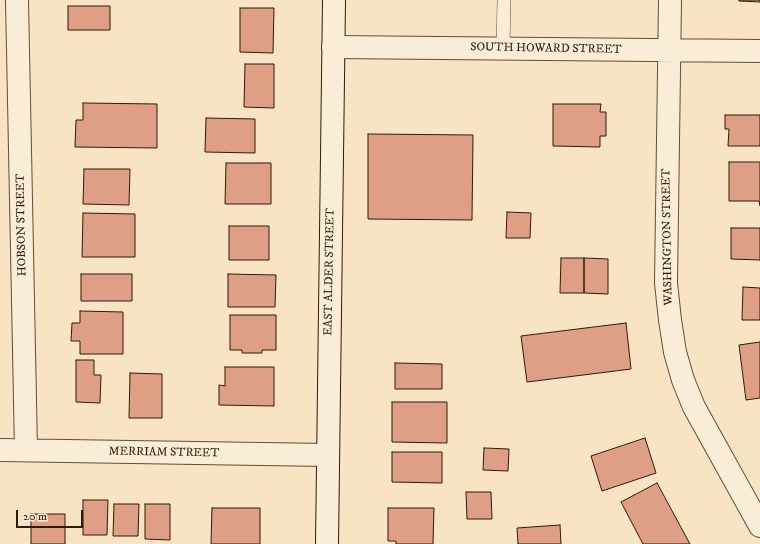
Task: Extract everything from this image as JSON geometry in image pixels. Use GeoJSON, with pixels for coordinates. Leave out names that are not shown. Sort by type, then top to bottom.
{"type":"FeatureCollection","features":[{"type":"Feature","properties":{"kind":"street","name":"HOBSON STREET"},"geometry":{"type":"LineString","coordinates":[[17,0],[26,450]]}},
{"type":"Feature","properties":{"kind":"street","name":"EAST ALDER STREET"},"geometry":{"type":"LineString","coordinates":[[327,544],[332,47],[334,0]]}},
{"type":"Feature","properties":{"kind":"street","name":"WASHINGTON STREET"},"geometry":{"type":"LineString","coordinates":[[670,0],[666,283],[675,352],[683,380],[694,407],[760,526]]}},
{"type":"Feature","properties":{"kind":"street","name":"SOUTH HOWARD STREET"},"geometry":{"type":"LineString","coordinates":[[332,47],[760,51]]}},
{"type":"Feature","properties":{"kind":"street","name":"MERRIAM STREET"},"geometry":{"type":"LineString","coordinates":[[0,450],[328,455]]}},
{"type":"Feature","properties":{"kind":"lane"},"geometry":{"type":"LineString","coordinates":[[503,49],[504,0]]}},
{"type":"Feature","properties":{"kind":"building"},"geometry":{"type":"Polygon","coordinates":[[[760,0],[760,2],[739,1],[760,0]]]}},
{"type":"Feature","properties":{"kind":"building"},"geometry":{"type":"Polygon","coordinates":[[[68,6],[110,6],[110,30],[68,30],[68,6]]]}},
{"type":"Feature","properties":{"kind":"building"},"geometry":{"type":"Polygon","coordinates":[[[240,8],[274,8],[273,53],[240,52],[240,8]]]}},
{"type":"Feature","properties":{"kind":"building"},"geometry":{"type":"Polygon","coordinates":[[[245,64],[274,64],[274,108],[244,107],[245,64]]]}},
{"type":"Feature","properties":{"kind":"building"},"geometry":{"type":"Polygon","coordinates":[[[83,103],[157,104],[157,148],[75,147],[76,120],[83,120],[83,103]]]}},
{"type":"Feature","properties":{"kind":"building"},"geometry":{"type":"Polygon","coordinates":[[[553,104],[601,104],[600,112],[606,112],[606,136],[600,136],[600,147],[553,146],[553,104]]]}},
{"type":"Feature","properties":{"kind":"building"},"geometry":{"type":"Polygon","coordinates":[[[725,115],[760,115],[760,146],[728,146],[729,129],[725,129],[725,115]]]}},
{"type":"Feature","properties":{"kind":"building"},"geometry":{"type":"Polygon","coordinates":[[[206,118],[255,119],[255,153],[205,152],[206,118]]]}},
{"type":"Feature","properties":{"kind":"building"},"geometry":{"type":"Polygon","coordinates":[[[368,134],[473,135],[472,220],[368,219],[368,134]]]}},
{"type":"Feature","properties":{"kind":"building"},"geometry":{"type":"Polygon","coordinates":[[[729,162],[760,162],[760,206],[759,201],[729,201],[729,162]]]}},
{"type":"Feature","properties":{"kind":"building"},"geometry":{"type":"Polygon","coordinates":[[[226,163],[271,163],[271,204],[225,204],[226,163]]]}},
{"type":"Feature","properties":{"kind":"building"},"geometry":{"type":"Polygon","coordinates":[[[84,169],[130,169],[129,205],[83,204],[84,169]]]}},
{"type":"Feature","properties":{"kind":"building"},"geometry":{"type":"Polygon","coordinates":[[[507,212],[531,213],[530,238],[506,238],[507,212]]]}},
{"type":"Feature","properties":{"kind":"building"},"geometry":{"type":"Polygon","coordinates":[[[83,213],[135,214],[135,257],[82,257],[83,213]]]}},
{"type":"Feature","properties":{"kind":"building"},"geometry":{"type":"Polygon","coordinates":[[[229,226],[269,226],[269,260],[229,260],[229,226]]]}},
{"type":"Feature","properties":{"kind":"building"},"geometry":{"type":"Polygon","coordinates":[[[731,228],[760,228],[760,260],[731,259],[731,228]]]}},
{"type":"Feature","properties":{"kind":"building"},"geometry":{"type":"Polygon","coordinates":[[[561,258],[584,258],[584,293],[560,293],[561,258]]]}},
{"type":"Feature","properties":{"kind":"building"},"geometry":{"type":"Polygon","coordinates":[[[584,258],[608,259],[608,294],[584,293],[584,258]]]}},
{"type":"Feature","properties":{"kind":"building"},"geometry":{"type":"Polygon","coordinates":[[[81,274],[132,274],[132,301],[81,301],[81,274]]]}},
{"type":"Feature","properties":{"kind":"building"},"geometry":{"type":"Polygon","coordinates":[[[228,274],[276,275],[275,307],[228,307],[228,274]]]}},
{"type":"Feature","properties":{"kind":"building"},"geometry":{"type":"Polygon","coordinates":[[[743,287],[760,288],[760,320],[742,320],[743,287]]]}},
{"type":"Feature","properties":{"kind":"building"},"geometry":{"type":"Polygon","coordinates":[[[80,311],[123,312],[123,354],[80,354],[80,341],[71,341],[72,323],[80,323],[80,311]]]}},
{"type":"Feature","properties":{"kind":"building"},"geometry":{"type":"Polygon","coordinates":[[[230,315],[276,315],[276,350],[262,350],[262,353],[242,353],[242,350],[230,350],[230,315]]]}},
{"type":"Feature","properties":{"kind":"building"},"geometry":{"type":"Polygon","coordinates":[[[626,323],[631,369],[527,382],[521,336],[626,323]]]}},
{"type":"Feature","properties":{"kind":"building"},"geometry":{"type":"Polygon","coordinates":[[[760,342],[760,398],[746,400],[739,345],[760,342]]]}},
{"type":"Feature","properties":{"kind":"building"},"geometry":{"type":"Polygon","coordinates":[[[76,360],[94,360],[94,375],[101,375],[100,403],[76,402],[76,360]]]}},
{"type":"Feature","properties":{"kind":"building"},"geometry":{"type":"Polygon","coordinates":[[[395,363],[442,364],[442,389],[395,389],[395,363]]]}},
{"type":"Feature","properties":{"kind":"building"},"geometry":{"type":"Polygon","coordinates":[[[225,367],[274,367],[274,406],[219,405],[219,385],[225,386],[225,367]]]}},
{"type":"Feature","properties":{"kind":"building"},"geometry":{"type":"Polygon","coordinates":[[[130,373],[162,374],[162,418],[129,418],[130,373]]]}},
{"type":"Feature","properties":{"kind":"building"},"geometry":{"type":"Polygon","coordinates":[[[392,402],[447,402],[447,443],[392,442],[392,402]]]}},
{"type":"Feature","properties":{"kind":"building"},"geometry":{"type":"Polygon","coordinates":[[[645,438],[656,473],[602,491],[591,456],[645,438]]]}},
{"type":"Feature","properties":{"kind":"building"},"geometry":{"type":"Polygon","coordinates":[[[484,448],[509,449],[508,471],[483,470],[484,448]]]}},
{"type":"Feature","properties":{"kind":"building"},"geometry":{"type":"Polygon","coordinates":[[[392,452],[442,452],[442,483],[392,482],[392,452]]]}},
{"type":"Feature","properties":{"kind":"building"},"geometry":{"type":"Polygon","coordinates":[[[657,483],[690,544],[643,544],[621,502],[657,483]]]}},
{"type":"Feature","properties":{"kind":"building"},"geometry":{"type":"Polygon","coordinates":[[[466,492],[491,492],[492,519],[467,519],[466,492]]]}},
{"type":"Feature","properties":{"kind":"building"},"geometry":{"type":"Polygon","coordinates":[[[83,500],[108,500],[107,535],[83,535],[83,500]]]}},
{"type":"Feature","properties":{"kind":"building"},"geometry":{"type":"Polygon","coordinates":[[[114,504],[139,504],[138,536],[113,536],[114,504]]]}},
{"type":"Feature","properties":{"kind":"building"},"geometry":{"type":"Polygon","coordinates":[[[145,504],[170,504],[170,540],[145,539],[145,504]]]}},
{"type":"Feature","properties":{"kind":"building"},"geometry":{"type":"Polygon","coordinates":[[[212,508],[260,508],[260,544],[211,544],[212,508]]]}},
{"type":"Feature","properties":{"kind":"building"},"geometry":{"type":"Polygon","coordinates":[[[388,508],[434,508],[433,544],[396,544],[396,541],[388,541],[388,508]]]}},
{"type":"Feature","properties":{"kind":"building"},"geometry":{"type":"Polygon","coordinates":[[[31,514],[65,514],[65,544],[31,544],[31,514]]]}},
{"type":"Feature","properties":{"kind":"building"},"geometry":{"type":"Polygon","coordinates":[[[560,525],[561,544],[518,544],[517,528],[560,525]]]}}]}
